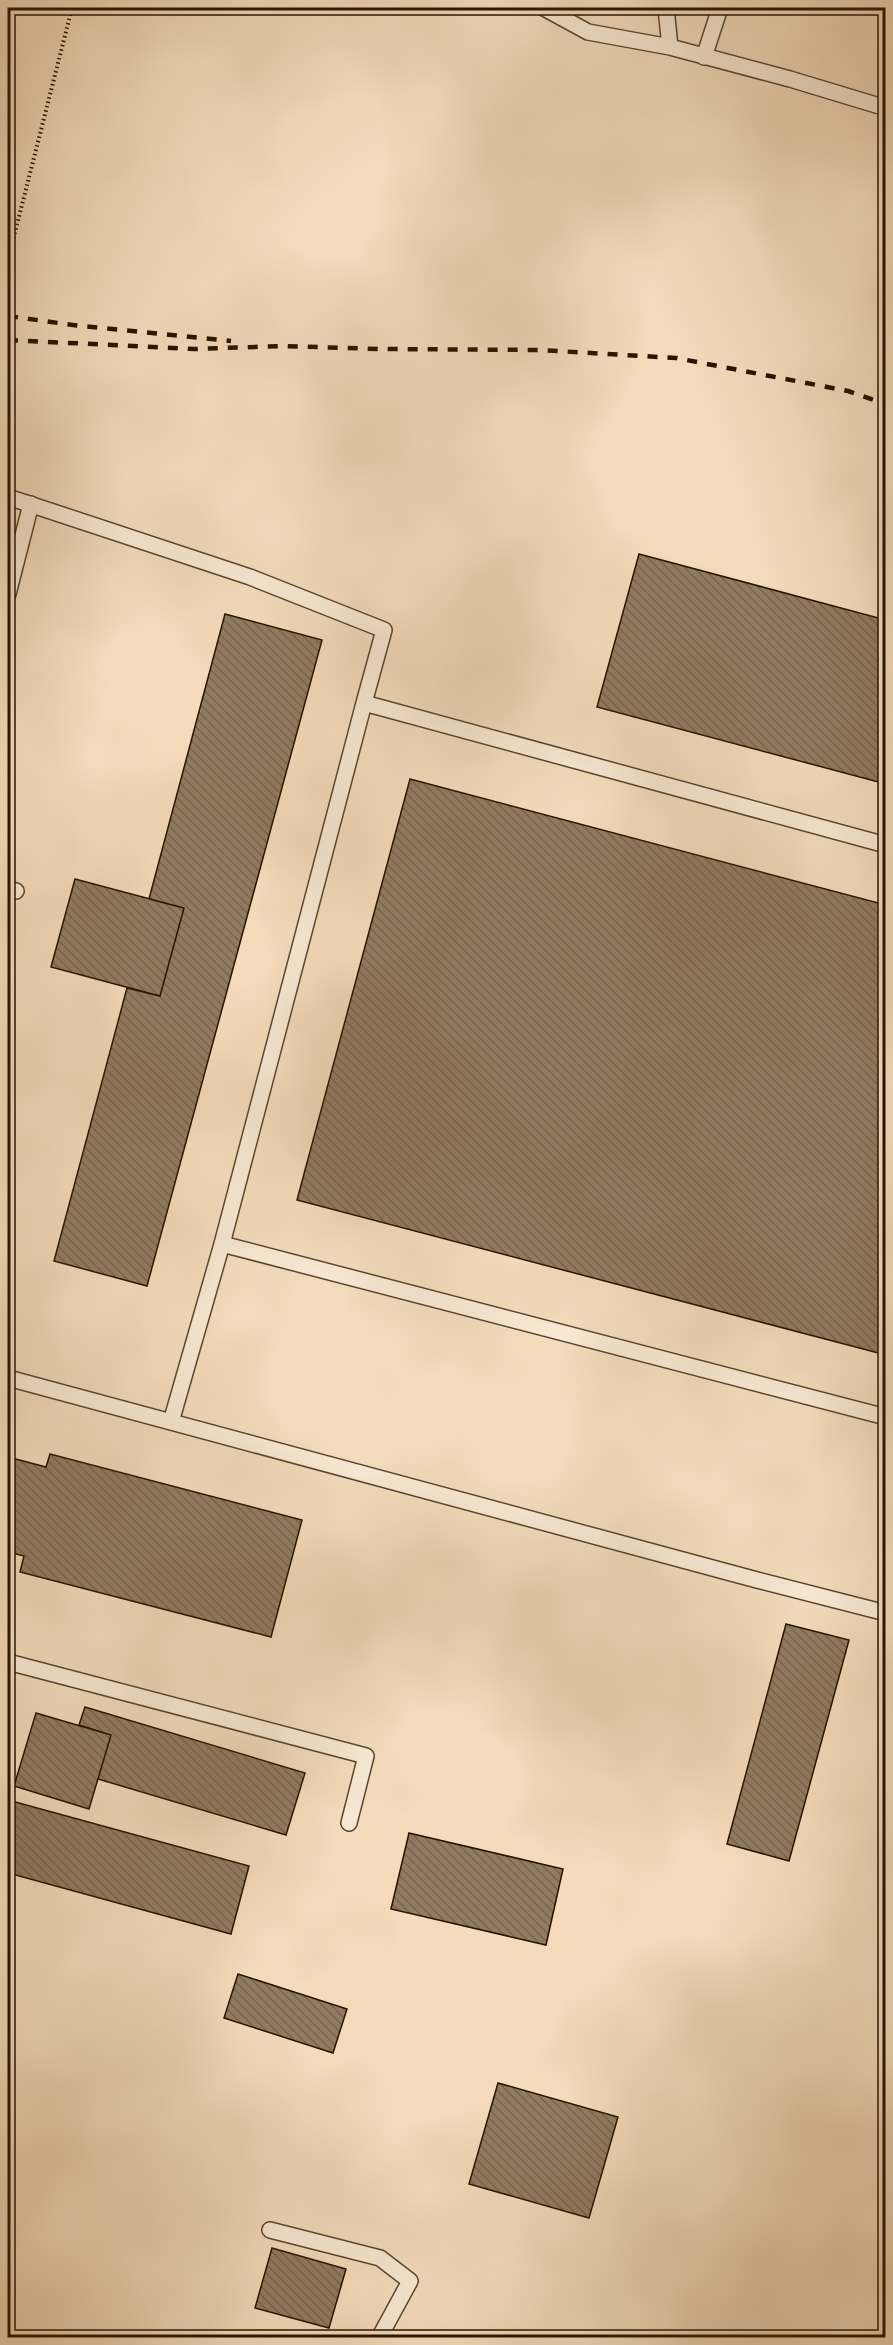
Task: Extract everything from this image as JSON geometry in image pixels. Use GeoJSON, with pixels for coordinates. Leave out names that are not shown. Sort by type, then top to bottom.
{"type":"FeatureCollection","features":[{"type":"Feature","properties":{"kind":"lane"},"geometry":{"type":"LineString","coordinates":[[544,8],[588,32],[670,47],[885,108]]}},
{"type":"Feature","properties":{"kind":"lane"},"geometry":{"type":"LineString","coordinates":[[666,8],[670,47]]}},
{"type":"Feature","properties":{"kind":"lane"},"geometry":{"type":"LineString","coordinates":[[704,57],[720,8]]}},
{"type":"Feature","properties":{"kind":"lane"},"geometry":{"type":"LineString","coordinates":[[8,497],[249,578],[384,630],[222,1244],[171,1422]]}},
{"type":"Feature","properties":{"kind":"lane"},"geometry":{"type":"LineString","coordinates":[[8,594],[31,504]]}},
{"type":"Feature","properties":{"kind":"lane"},"geometry":{"type":"LineString","coordinates":[[364,704],[885,845]]}},
{"type":"Feature","properties":{"kind":"lane"},"geometry":{"type":"LineString","coordinates":[[222,1244],[885,1418]]}},
{"type":"Feature","properties":{"kind":"lane"},"geometry":{"type":"LineString","coordinates":[[8,1378],[746,1577],[885,1612]]}},
{"type":"Feature","properties":{"kind":"lane"},"geometry":{"type":"LineString","coordinates":[[8,1662],[366,1756],[349,1824]]}},
{"type":"Feature","properties":{"kind":"lane"},"geometry":{"type":"LineString","coordinates":[[270,2230],[380,2258],[410,2281],[379,2337]]}},
{"type":"Feature","properties":{"kind":"path"},"geometry":{"type":"LineString","coordinates":[[8,260],[72,8]]}},
{"type":"Feature","properties":{"kind":"building"},"geometry":{"type":"Polygon","coordinates":[[[639,554],[886,620],[886,784],[597,707],[639,554]]]}},
{"type":"Feature","properties":{"kind":"building"},"geometry":{"type":"Polygon","coordinates":[[[225,614],[322,640],[147,1286],[54,1261],[127,988],[160,996],[184,908],[149,899],[225,614]]]}},
{"type":"Feature","properties":{"kind":"building"},"geometry":{"type":"Polygon","coordinates":[[[410,779],[886,905],[886,1355],[297,1200],[410,779]]]}},
{"type":"Feature","properties":{"kind":"building"},"geometry":{"type":"Polygon","coordinates":[[[75,879],[184,908],[160,996],[51,967],[75,879]]]}},
{"type":"Feature","properties":{"kind":"building"},"geometry":{"type":"Polygon","coordinates":[[[50,1454],[302,1520],[271,1637],[20,1572],[24,1556],[8,1552],[8,1457],[46,1467],[50,1454]]]}},
{"type":"Feature","properties":{"kind":"building"},"geometry":{"type":"Polygon","coordinates":[[[786,1624],[849,1640],[789,1861],[727,1844],[786,1624]]]}},
{"type":"Feature","properties":{"kind":"building"},"geometry":{"type":"Polygon","coordinates":[[[85,1707],[305,1773],[286,1835],[98,1779],[111,1735],[79,1725],[85,1707]]]}},
{"type":"Feature","properties":{"kind":"building"},"geometry":{"type":"Polygon","coordinates":[[[36,1713],[111,1735],[89,1809],[14,1786],[36,1713]]]}},
{"type":"Feature","properties":{"kind":"building"},"geometry":{"type":"Polygon","coordinates":[[[8,1800],[249,1866],[231,1934],[8,1873],[8,1800]]]}},
{"type":"Feature","properties":{"kind":"building"},"geometry":{"type":"Polygon","coordinates":[[[409,1833],[563,1869],[546,1945],[391,1909],[409,1833]]]}},
{"type":"Feature","properties":{"kind":"building"},"geometry":{"type":"Polygon","coordinates":[[[238,1974],[347,2009],[333,2053],[224,2018],[238,1974]]]}},
{"type":"Feature","properties":{"kind":"building"},"geometry":{"type":"Polygon","coordinates":[[[498,2083],[618,2117],[589,2218],[469,2184],[498,2083]]]}},
{"type":"Feature","properties":{"kind":"building"},"geometry":{"type":"Polygon","coordinates":[[[272,2248],[346,2269],[329,2328],[255,2308],[272,2248]]]}},
{"type":"Feature","properties":{"kind":"railway"},"geometry":{"type":"LineString","coordinates":[[8,316],[231,341]]}},
{"type":"Feature","properties":{"kind":"railway"},"geometry":{"type":"LineString","coordinates":[[8,340],[195,349],[282,346],[540,350],[676,358],[848,391],[886,404]]}}]}
